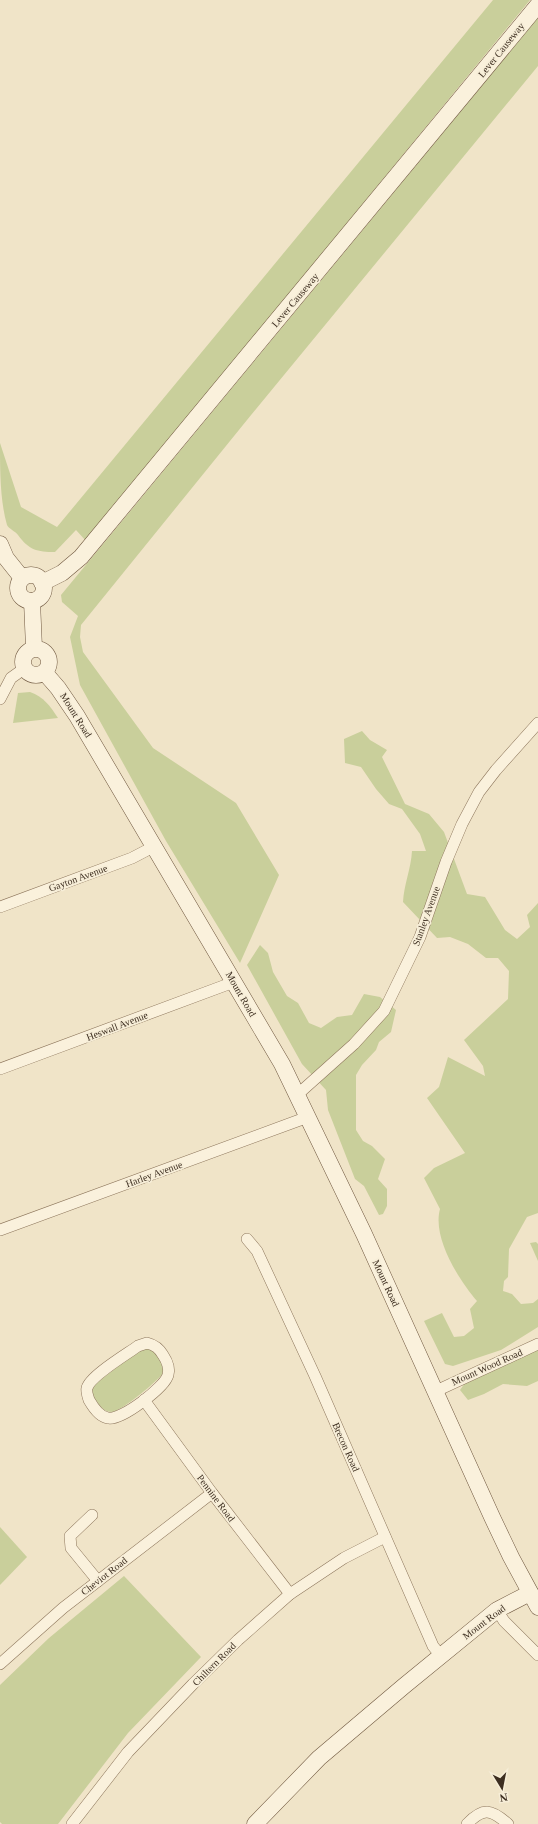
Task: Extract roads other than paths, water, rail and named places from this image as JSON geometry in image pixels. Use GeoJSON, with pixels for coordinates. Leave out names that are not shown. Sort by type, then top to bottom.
{"type":"FeatureCollection","features":[{"type":"Feature","properties":{"kind":"main road","name":"Lever Causeway"},"geometry":{"type":"LineString","coordinates":[[42,583],[62,573],[81,557],[538,5]]}},
{"type":"Feature","properties":{"kind":"main road"},"geometry":{"type":"LineString","coordinates":[[0,544],[6,558],[22,578]]}},
{"type":"Feature","properties":{"kind":"main road"},"geometry":{"type":"LineString","coordinates":[[34,576],[42,583],[41,595],[32,601],[24,599],[19,593],[18,585],[22,578],[34,576]]}},
{"type":"Feature","properties":{"kind":"main road"},"geometry":{"type":"LineString","coordinates":[[32,601],[34,648]]}},
{"type":"Feature","properties":{"kind":"main road"},"geometry":{"type":"LineString","coordinates":[[34,648],[43,650],[49,656],[50,664],[45,672],[40,675],[32,674],[25,668],[23,660],[25,655],[34,648]]}},
{"type":"Feature","properties":{"kind":"main road","name":"Mount Road"},"geometry":{"type":"LineString","coordinates":[[45,672],[78,716],[282,1064],[436,1391],[492,1517],[534,1600],[497,1610],[320,1758],[255,1824]]}},
{"type":"Feature","properties":{"kind":"street"},"geometry":{"type":"LineString","coordinates":[[0,699],[11,678],[25,668]]}},
{"type":"Feature","properties":{"kind":"street","name":"Stanley Avenue"},"geometry":{"type":"LineString","coordinates":[[297,1095],[354,1044],[384,1011],[420,937],[446,862],[462,824],[479,792],[496,770],[538,723]]}},
{"type":"Feature","properties":{"kind":"street","name":"Gayton Avenue"},"geometry":{"type":"LineString","coordinates":[[0,907],[132,858],[155,846]]}},
{"type":"Feature","properties":{"kind":"street","name":"Heswall Avenue"},"geometry":{"type":"LineString","coordinates":[[0,1070],[234,982]]}},
{"type":"Feature","properties":{"kind":"street","name":"Harley Avenue"},"geometry":{"type":"LineString","coordinates":[[0,1230],[308,1117]]}},
{"type":"Feature","properties":{"kind":"street","name":"Brecon Road"},"geometry":{"type":"LineString","coordinates":[[247,1239],[257,1251],[315,1376],[433,1646],[441,1656]]}},
{"type":"Feature","properties":{"kind":"street"},"geometry":{"type":"LineString","coordinates":[[147,1343],[154,1345],[161,1351],[168,1362],[169,1373],[162,1385],[144,1400],[115,1418],[108,1418],[101,1415],[93,1407],[88,1398],[87,1388],[93,1380],[104,1371],[138,1346],[147,1343]]}},
{"type":"Feature","properties":{"kind":"street","name":"Mount Wood Road"},"geometry":{"type":"LineString","coordinates":[[436,1391],[538,1344]]}},
{"type":"Feature","properties":{"kind":"street","name":"Pennine Road"},"geometry":{"type":"LineString","coordinates":[[144,1400],[212,1493],[290,1594]]}},
{"type":"Feature","properties":{"kind":"street","name":"Cheviot Road"},"geometry":{"type":"LineString","coordinates":[[0,1664],[63,1608],[212,1493]]}},
{"type":"Feature","properties":{"kind":"street"},"geometry":{"type":"LineString","coordinates":[[92,1515],[70,1536],[71,1548],[98,1581]]}},
{"type":"Feature","properties":{"kind":"street","name":"Chiltern Road"},"geometry":{"type":"LineString","coordinates":[[72,1824],[128,1752],[238,1640],[290,1594],[344,1558],[385,1537]]}},
{"type":"Feature","properties":{"kind":"street"},"geometry":{"type":"LineString","coordinates":[[497,1610],[504,1621],[538,1655]]}},
{"type":"Feature","properties":{"kind":"street"},"geometry":{"type":"LineString","coordinates":[[466,1824],[483,1812],[495,1813],[508,1824]]}}]}
